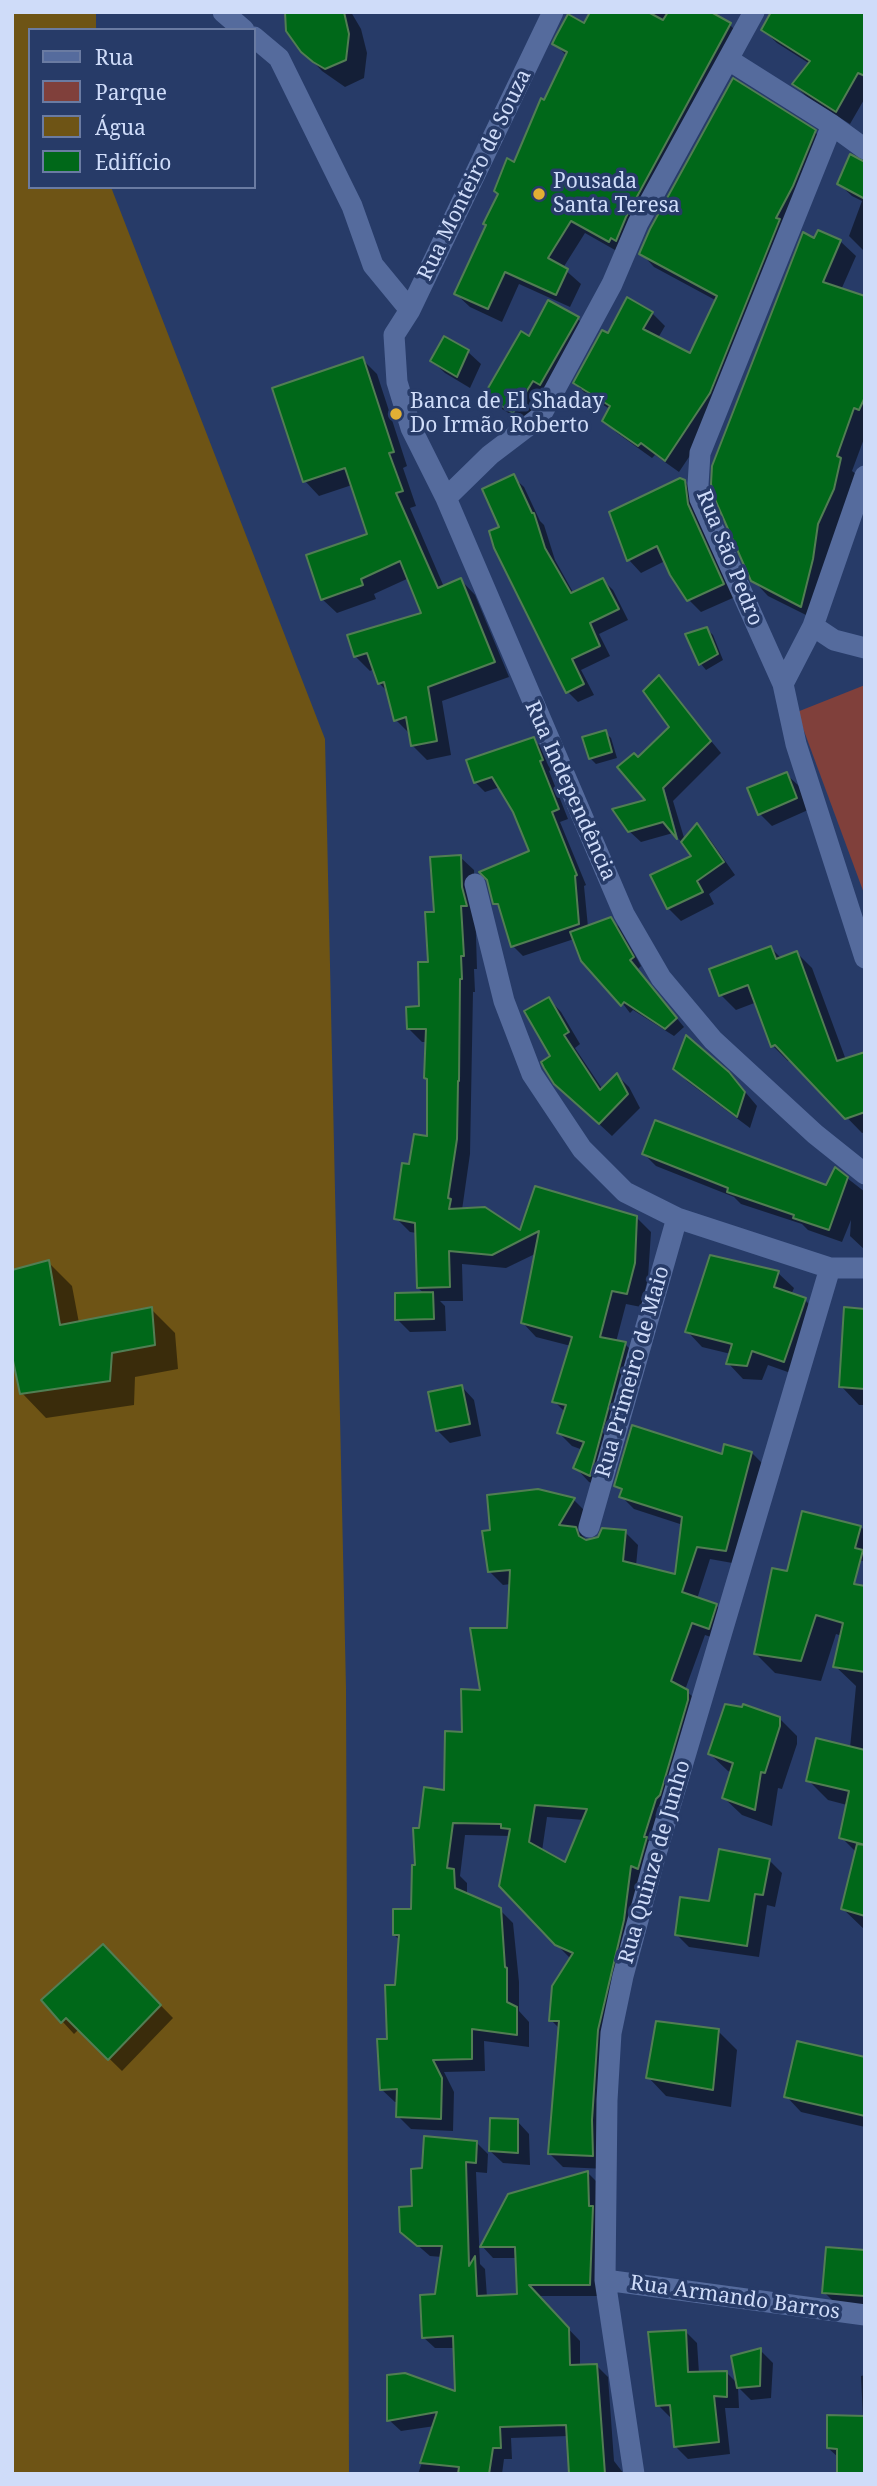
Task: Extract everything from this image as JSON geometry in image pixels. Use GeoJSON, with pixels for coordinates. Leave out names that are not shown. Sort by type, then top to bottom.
{"type":"FeatureCollection","features":[{"type":"Feature","properties":{"kind":"street"},"geometry":{"type":"LineString","coordinates":[[223,12],[242,28]]}},
{"type":"Feature","properties":{"kind":"street","name":"Rua Monteiro de Souza"},"geometry":{"type":"LineString","coordinates":[[394,335],[410,310],[553,12]]}},
{"type":"Feature","properties":{"kind":"street"},"geometry":{"type":"LineString","coordinates":[[446,498],[490,455],[540,417],[612,284],[638,223],[754,12]]}},
{"type":"Feature","properties":{"kind":"street"},"geometry":{"type":"LineString","coordinates":[[256,39],[279,58],[352,206],[373,265],[410,310]]}},
{"type":"Feature","properties":{"kind":"street"},"geometry":{"type":"LineString","coordinates":[[729,60],[865,149]]}},
{"type":"Feature","properties":{"kind":"street","name":"Rua São Pedro"},"geometry":{"type":"LineString","coordinates":[[832,125],[700,453],[698,471],[700,499],[783,684],[796,744],[865,958]]}},
{"type":"Feature","properties":{"kind":"street","name":"Rua Independência"},"geometry":{"type":"LineString","coordinates":[[394,335],[397,382],[411,428],[446,498],[624,914],[661,978],[713,1040],[815,1134],[865,1174]]}},
{"type":"Feature","properties":{"kind":"street"},"geometry":{"type":"LineString","coordinates":[[783,684],[813,626],[865,476]]}},
{"type":"Feature","properties":{"kind":"street"},"geometry":{"type":"LineString","coordinates":[[813,626],[834,640],[865,648]]}},
{"type":"Feature","properties":{"kind":"street"},"geometry":{"type":"LineString","coordinates":[[475,884],[504,1001],[532,1074],[582,1149],[607,1175],[625,1192],[677,1218],[830,1268],[865,1268]]}},
{"type":"Feature","properties":{"kind":"street","name":"Rua Primeiro de Maio"},"geometry":{"type":"LineString","coordinates":[[589,1527],[677,1218]]}},
{"type":"Feature","properties":{"kind":"street","name":"Rua Quinze de Junho"},"geometry":{"type":"LineString","coordinates":[[634,2474],[604,2280],[607,2100],[611,2033],[623,1976],[655,1857],[830,1268]]}},
{"type":"Feature","properties":{"kind":"street","name":"Rua Armando Barros"},"geometry":{"type":"LineString","coordinates":[[604,2280],[865,2315]]}},
{"type":"Feature","properties":{"kind":"green space"},"geometry":{"type":"Polygon","coordinates":[[[865,685],[865,896],[797,712],[865,685]]]}},
{"type":"Feature","properties":{"kind":"water"},"geometry":{"type":"Polygon","coordinates":[[[12,12],[96,12],[96,28],[28,28],[28,189],[112,189],[325,739],[346,1688],[349,2474],[12,2474],[12,12]]]}},
{"type":"Feature","properties":{"kind":"building"},"geometry":{"type":"Polygon","coordinates":[[[285,12],[344,12],[349,34],[346,60],[325,69],[313,62],[301,52],[286,31],[285,12]]]}},
{"type":"Feature","properties":{"kind":"building"},"geometry":{"type":"Polygon","coordinates":[[[590,12],[648,12],[663,20],[668,12],[711,12],[731,23],[626,217],[616,241],[611,238],[609,242],[571,221],[548,258],[568,269],[556,295],[505,272],[488,309],[454,294],[486,225],[483,224],[498,194],[494,191],[507,158],[514,162],[541,98],[544,100],[567,52],[552,44],[568,14],[584,23],[590,12]]]}},
{"type":"Feature","properties":{"kind":"building"},"geometry":{"type":"Polygon","coordinates":[[[771,12],[865,12],[865,76],[858,73],[836,112],[792,84],[810,61],[761,30],[771,12]]]}},
{"type":"Feature","properties":{"kind":"building"},"geometry":{"type":"Polygon","coordinates":[[[733,78],[816,130],[793,186],[776,218],[780,219],[710,393],[665,461],[641,443],[638,446],[602,421],[610,406],[573,383],[602,330],[608,333],[627,297],[653,312],[643,329],[690,353],[717,296],[639,254],[733,78]]]}},
{"type":"Feature","properties":{"kind":"building"},"geometry":{"type":"Polygon","coordinates":[[[850,154],[865,162],[865,199],[837,184],[850,154]]]}},
{"type":"Feature","properties":{"kind":"building"},"geometry":{"type":"Polygon","coordinates":[[[818,230],[841,240],[823,282],[865,296],[865,397],[859,410],[854,408],[837,456],[841,458],[834,489],[818,524],[813,559],[801,607],[751,581],[713,495],[711,484],[712,466],[803,232],[814,238],[818,230]]]}},
{"type":"Feature","properties":{"kind":"building"},"geometry":{"type":"Polygon","coordinates":[[[548,300],[579,317],[540,385],[533,381],[513,413],[484,395],[521,331],[529,336],[548,300]]]}},
{"type":"Feature","properties":{"kind":"building"},"geometry":{"type":"Polygon","coordinates":[[[444,336],[469,350],[457,377],[430,361],[444,336]]]}},
{"type":"Feature","properties":{"kind":"building"},"geometry":{"type":"Polygon","coordinates":[[[363,357],[394,452],[389,453],[403,491],[396,493],[438,588],[461,578],[495,662],[428,687],[437,741],[411,746],[406,717],[394,721],[384,682],[378,684],[367,653],[354,657],[347,635],[421,613],[400,561],[361,579],[363,585],[321,600],[306,555],[367,534],[345,468],[303,482],[272,388],[363,357]]]}},
{"type":"Feature","properties":{"kind":"building"},"geometry":{"type":"Polygon","coordinates":[[[514,474],[534,513],[545,548],[571,593],[603,578],[619,609],[590,623],[600,646],[572,659],[584,684],[566,693],[494,548],[489,531],[499,527],[482,489],[514,474]]]}},
{"type":"Feature","properties":{"kind":"building"},"geometry":{"type":"Polygon","coordinates":[[[680,478],[685,480],[688,504],[724,584],[687,601],[670,575],[657,546],[627,561],[609,512],[680,478]]]}},
{"type":"Feature","properties":{"kind":"building"},"geometry":{"type":"Polygon","coordinates":[[[707,627],[718,654],[699,665],[685,634],[707,627]]]}},
{"type":"Feature","properties":{"kind":"building"},"geometry":{"type":"Polygon","coordinates":[[[659,675],[711,741],[663,788],[677,839],[663,822],[628,832],[612,809],[645,800],[617,767],[634,753],[638,757],[669,727],[643,691],[659,675]]]}},
{"type":"Feature","properties":{"kind":"building"},"geometry":{"type":"Polygon","coordinates":[[[606,730],[612,752],[589,759],[582,737],[606,730]]]}},
{"type":"Feature","properties":{"kind":"building"},"geometry":{"type":"Polygon","coordinates":[[[534,737],[543,760],[540,761],[559,809],[552,812],[577,875],[579,924],[511,947],[498,904],[493,904],[487,880],[479,872],[529,851],[513,812],[492,777],[474,783],[466,760],[534,737]]]}},
{"type":"Feature","properties":{"kind":"building"},"geometry":{"type":"Polygon","coordinates":[[[787,772],[797,798],[758,815],[747,788],[787,772]]]}},
{"type":"Feature","properties":{"kind":"building"},"geometry":{"type":"Polygon","coordinates":[[[697,823],[724,862],[697,881],[703,892],[667,909],[650,875],[691,856],[681,842],[697,823]]]}},
{"type":"Feature","properties":{"kind":"building"},"geometry":{"type":"Polygon","coordinates":[[[461,855],[462,887],[467,906],[461,906],[464,956],[461,956],[460,979],[457,1139],[448,1198],[451,1199],[449,1209],[485,1207],[520,1230],[535,1186],[637,1216],[635,1263],[627,1294],[612,1291],[600,1337],[626,1342],[590,1476],[573,1468],[584,1442],[557,1433],[566,1405],[552,1402],[572,1337],[521,1323],[539,1231],[492,1255],[449,1251],[450,1287],[417,1288],[415,1223],[394,1219],[402,1163],[409,1164],[414,1134],[427,1136],[427,1079],[424,1078],[426,1029],[407,1029],[406,1007],[419,1006],[418,962],[428,962],[425,912],[434,912],[430,857],[461,855]]]}},
{"type":"Feature","properties":{"kind":"building"},"geometry":{"type":"Polygon","coordinates":[[[611,917],[634,957],[630,960],[677,1018],[665,1029],[624,1002],[621,1006],[581,961],[570,932],[611,917]]]}},
{"type":"Feature","properties":{"kind":"building"},"geometry":{"type":"Polygon","coordinates":[[[771,946],[776,959],[797,951],[837,1061],[865,1052],[865,1112],[845,1119],[775,1045],[771,1047],[748,985],[719,996],[709,969],[771,946]]]}},
{"type":"Feature","properties":{"kind":"building"},"geometry":{"type":"Polygon","coordinates":[[[549,997],[569,1032],[564,1035],[600,1090],[617,1073],[628,1094],[599,1124],[554,1084],[541,1062],[550,1056],[524,1011],[549,997]]]}},
{"type":"Feature","properties":{"kind":"building"},"geometry":{"type":"Polygon","coordinates":[[[686,1035],[729,1072],[745,1092],[737,1117],[673,1069],[686,1035]]]}},
{"type":"Feature","properties":{"kind":"building"},"geometry":{"type":"Polygon","coordinates":[[[655,1120],[826,1185],[835,1167],[848,1177],[829,1230],[727,1192],[728,1188],[642,1154],[655,1120]]]}},
{"type":"Feature","properties":{"kind":"building"},"geometry":{"type":"Polygon","coordinates":[[[710,1255],[779,1271],[774,1287],[806,1298],[784,1362],[752,1351],[747,1366],[726,1364],[732,1344],[685,1332],[710,1255]]]}},
{"type":"Feature","properties":{"kind":"building"},"geometry":{"type":"Polygon","coordinates":[[[49,1260],[60,1325],[152,1307],[155,1345],[112,1353],[110,1381],[20,1394],[12,1356],[12,1270],[49,1260]]]}},
{"type":"Feature","properties":{"kind":"building"},"geometry":{"type":"Polygon","coordinates":[[[433,1292],[434,1319],[395,1320],[395,1293],[433,1292]]]}},
{"type":"Feature","properties":{"kind":"building"},"geometry":{"type":"Polygon","coordinates":[[[844,1307],[865,1309],[865,1389],[839,1387],[844,1307]]]}},
{"type":"Feature","properties":{"kind":"building"},"geometry":{"type":"Polygon","coordinates":[[[462,1385],[470,1424],[436,1431],[428,1392],[462,1385]]]}},
{"type":"Feature","properties":{"kind":"building"},"geometry":{"type":"Polygon","coordinates":[[[632,1425],[722,1454],[724,1444],[752,1452],[726,1551],[697,1547],[682,1592],[717,1604],[709,1629],[692,1623],[671,1681],[688,1690],[688,1700],[660,1795],[656,1799],[644,1837],[647,1837],[638,1869],[631,1866],[624,1920],[598,2030],[592,2120],[593,2156],[548,2154],[559,2021],[549,2021],[552,1986],[573,1953],[555,1945],[499,1886],[510,1829],[501,1828],[501,1824],[453,1823],[447,1868],[454,1869],[455,1888],[501,1908],[507,1968],[507,2002],[517,2007],[517,2035],[472,2029],[472,2059],[433,2060],[442,2078],[441,2119],[396,2117],[397,2089],[380,2090],[377,2039],[387,2039],[385,1985],[395,1985],[399,1935],[393,1935],[393,1909],[411,1909],[412,1865],[415,1865],[413,1828],[419,1828],[424,1787],[444,1790],[445,1731],[462,1732],[461,1689],[480,1690],[470,1628],[507,1628],[510,1570],[488,1572],[482,1531],[490,1530],[487,1495],[538,1489],[575,1498],[559,1525],[576,1527],[579,1536],[586,1540],[598,1537],[602,1528],[626,1530],[623,1561],[675,1574],[682,1517],[619,1497],[622,1489],[614,1486],[632,1425]],[[535,1805],[529,1842],[565,1862],[587,1809],[535,1805]]]}},
{"type":"Feature","properties":{"kind":"building"},"geometry":{"type":"Polygon","coordinates":[[[802,1511],[861,1526],[855,1548],[863,1550],[854,1584],[865,1586],[865,1672],[833,1667],[843,1623],[816,1615],[801,1661],[754,1654],[772,1568],[787,1571],[802,1511]]]}},
{"type":"Feature","properties":{"kind":"building"},"geometry":{"type":"Polygon","coordinates":[[[725,1704],[742,1707],[743,1704],[780,1717],[780,1726],[765,1773],[761,1772],[755,1810],[722,1798],[733,1763],[708,1754],[725,1704]]]}},
{"type":"Feature","properties":{"kind":"building"},"geometry":{"type":"Polygon","coordinates":[[[816,1738],[865,1750],[865,1845],[839,1838],[849,1791],[806,1781],[816,1738]]]}},
{"type":"Feature","properties":{"kind":"building"},"geometry":{"type":"Polygon","coordinates":[[[857,1844],[865,1845],[865,1916],[841,1909],[857,1844]]]}},
{"type":"Feature","properties":{"kind":"building"},"geometry":{"type":"Polygon","coordinates":[[[719,1849],[770,1859],[763,1895],[755,1894],[747,1946],[675,1935],[680,1897],[709,1901],[719,1849]]]}},
{"type":"Feature","properties":{"kind":"building"},"geometry":{"type":"Polygon","coordinates":[[[103,1944],[161,2005],[108,2060],[66,2018],[61,2023],[41,2000],[103,1944]]]}},
{"type":"Feature","properties":{"kind":"building"},"geometry":{"type":"Polygon","coordinates":[[[656,2021],[719,2029],[713,2090],[646,2078],[656,2021]]]}},
{"type":"Feature","properties":{"kind":"building"},"geometry":{"type":"Polygon","coordinates":[[[797,2041],[865,2057],[865,2116],[784,2097],[797,2041]]]}},
{"type":"Feature","properties":{"kind":"building"},"geometry":{"type":"Polygon","coordinates":[[[490,2118],[518,2119],[518,2153],[489,2151],[490,2118]]]}},
{"type":"Feature","properties":{"kind":"building"},"geometry":{"type":"Polygon","coordinates":[[[424,2136],[477,2141],[476,2163],[466,2162],[469,2266],[475,2256],[477,2296],[517,2294],[515,2247],[480,2247],[508,2194],[588,2171],[589,2206],[593,2206],[590,2285],[529,2285],[569,2328],[570,2365],[597,2364],[605,2474],[569,2474],[566,2425],[500,2427],[501,2448],[493,2448],[489,2474],[458,2474],[459,2467],[420,2463],[437,2412],[387,2421],[387,2375],[405,2373],[455,2391],[453,2336],[422,2338],[420,2295],[435,2294],[442,2246],[417,2246],[400,2232],[399,2207],[412,2206],[411,2169],[422,2168],[424,2136]]]}},
{"type":"Feature","properties":{"kind":"building"},"geometry":{"type":"Polygon","coordinates":[[[826,2247],[865,2250],[865,2296],[822,2293],[826,2247]]]}},
{"type":"Feature","properties":{"kind":"building"},"geometry":{"type":"Polygon","coordinates":[[[686,2330],[688,2372],[727,2371],[727,2397],[714,2396],[719,2442],[674,2447],[670,2405],[656,2406],[648,2332],[686,2330]]]}},
{"type":"Feature","properties":{"kind":"building"},"geometry":{"type":"Polygon","coordinates":[[[761,2348],[760,2386],[737,2388],[731,2356],[761,2348]]]}},
{"type":"Feature","properties":{"kind":"building"},"geometry":{"type":"Polygon","coordinates":[[[827,2415],[865,2416],[865,2474],[837,2474],[837,2449],[827,2448],[827,2415]]]}},
{"type":"Feature","properties":{"kind":"place","name":"Pousada Santa Teresa"},"geometry":{"type":"Point","coordinates":[539,194]}},
{"type":"Feature","properties":{"kind":"place","name":"Banca de El Shaday Do Irmão Roberto"},"geometry":{"type":"Point","coordinates":[396,414]}}]}
